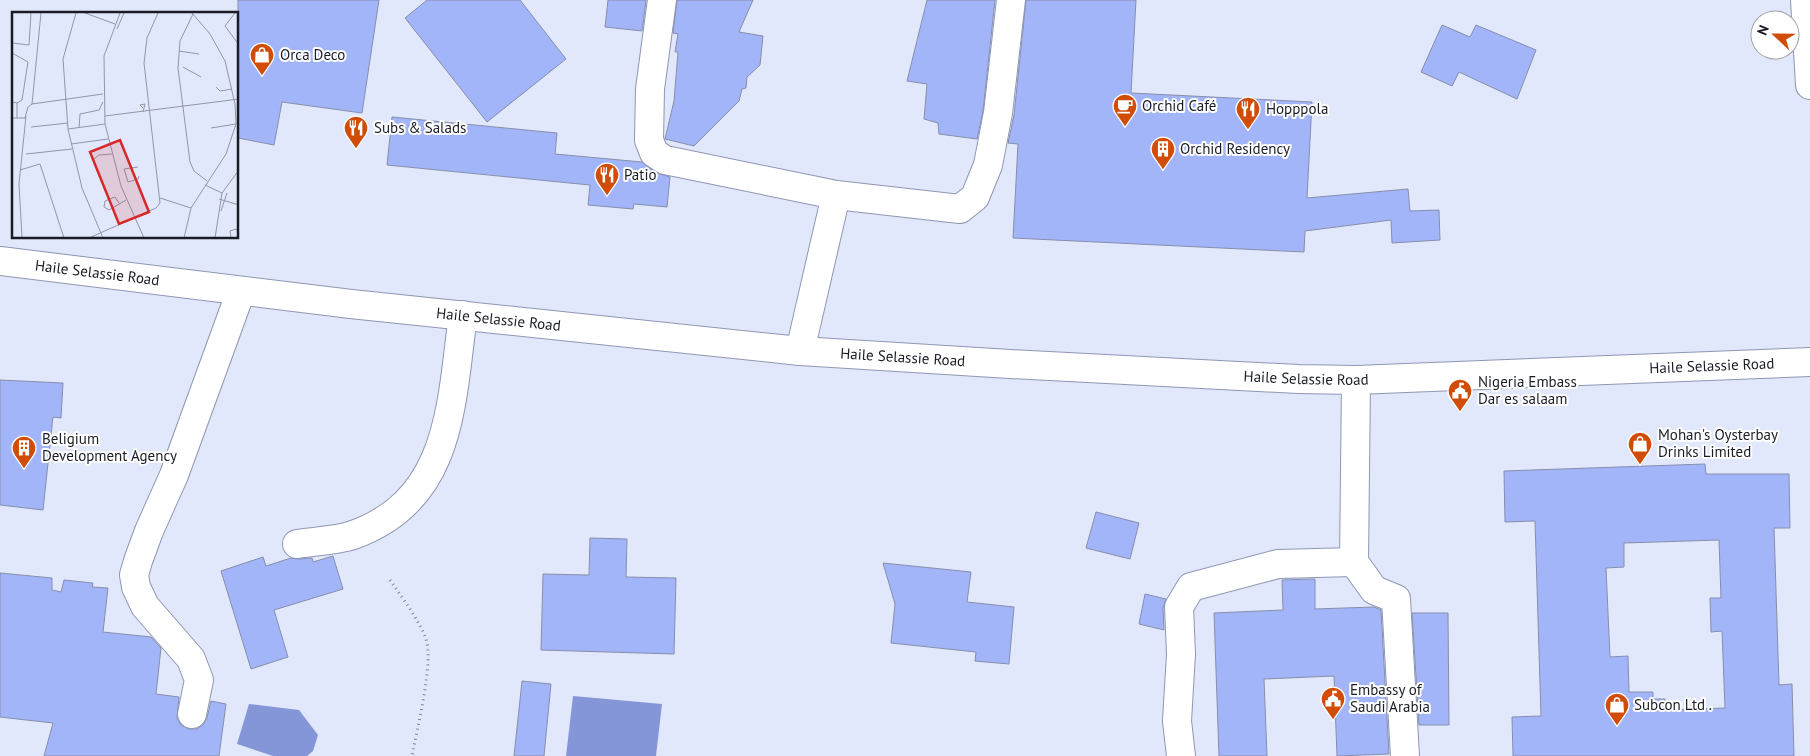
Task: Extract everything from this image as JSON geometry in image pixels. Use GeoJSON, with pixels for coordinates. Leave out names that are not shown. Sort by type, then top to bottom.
{"type":"FeatureCollection","features":[{"type":"Feature","properties":{"kind":"street"},"geometry":{"type":"LineString","coordinates":[[662,0],[650,89],[649,140],[654,153],[665,160],[836,195],[960,209],[975,197],[988,165],[998,113],[1011,0]]}},
{"type":"Feature","properties":{"kind":"street"},"geometry":{"type":"LineString","coordinates":[[1805,0],[1810,85]]}},
{"type":"Feature","properties":{"kind":"street"},"geometry":{"type":"LineString","coordinates":[[800,351],[836,195]]}},
{"type":"Feature","properties":{"kind":"street","name":"Haile Selassie Road"},"geometry":{"type":"LineString","coordinates":[[0,261],[462,315],[800,351],[1010,364],[1298,379],[1356,380],[1810,362]]}},
{"type":"Feature","properties":{"kind":"street"},"geometry":{"type":"LineString","coordinates":[[192,714],[199,680],[190,660],[145,606],[136,587],[134,575],[149,531],[174,475],[241,290]]}},
{"type":"Feature","properties":{"kind":"street"},"geometry":{"type":"LineString","coordinates":[[297,544],[352,536],[382,523],[405,505],[424,481],[438,454],[451,404],[462,315]]}},
{"type":"Feature","properties":{"kind":"street"},"geometry":{"type":"LineString","coordinates":[[1356,380],[1354,562],[1374,590],[1396,599],[1405,756]]}},
{"type":"Feature","properties":{"kind":"street"},"geometry":{"type":"LineString","coordinates":[[1180,756],[1177,721],[1181,654],[1179,607],[1191,587],[1278,564],[1354,562]]}},
{"type":"Feature","properties":{"kind":"path"},"geometry":{"type":"LineString","coordinates":[[390,580],[417,620],[426,640],[430,659],[412,756]]}},
{"type":"Feature","properties":{"kind":"water"},"geometry":{"type":"Polygon","coordinates":[[[573,696],[662,704],[656,756],[566,756],[573,696]]]}},
{"type":"Feature","properties":{"kind":"water"},"geometry":{"type":"Polygon","coordinates":[[[249,704],[299,710],[318,735],[313,751],[307,756],[273,756],[237,744],[249,704]]]}},
{"type":"Feature","properties":{"kind":"building"},"geometry":{"type":"Polygon","coordinates":[[[238,0],[379,0],[362,113],[282,102],[274,145],[239,138],[238,0]]]}},
{"type":"Feature","properties":{"kind":"building"},"geometry":{"type":"Polygon","coordinates":[[[427,0],[520,0],[566,59],[487,122],[405,18],[427,0]]]}},
{"type":"Feature","properties":{"kind":"building"},"geometry":{"type":"Polygon","coordinates":[[[608,0],[646,0],[642,31],[605,27],[608,0]]]}},
{"type":"Feature","properties":{"kind":"building"},"geometry":{"type":"Polygon","coordinates":[[[677,0],[753,0],[739,32],[763,36],[760,65],[747,77],[746,88],[742,89],[739,101],[694,146],[665,139],[674,101],[678,52],[675,52],[678,34],[673,33],[677,0]]]}},
{"type":"Feature","properties":{"kind":"building"},"geometry":{"type":"Polygon","coordinates":[[[927,0],[995,0],[983,111],[977,139],[939,134],[938,123],[924,119],[927,84],[907,81],[927,0]]]}},
{"type":"Feature","properties":{"kind":"building","name":"Orchid Residency"},"geometry":{"type":"Polygon","coordinates":[[[1026,0],[1136,0],[1131,93],[1312,102],[1307,198],[1408,189],[1410,211],[1439,210],[1440,240],[1392,243],[1391,220],[1305,231],[1304,252],[1013,238],[1018,144],[1008,143],[1014,115],[1026,0]]]}},
{"type":"Feature","properties":{"kind":"building"},"geometry":{"type":"Polygon","coordinates":[[[1442,25],[1470,37],[1476,25],[1536,50],[1517,99],[1459,72],[1452,86],[1421,72],[1442,25]]]}},
{"type":"Feature","properties":{"kind":"building"},"geometry":{"type":"Polygon","coordinates":[[[392,117],[557,133],[555,154],[642,162],[657,173],[670,177],[667,207],[634,204],[633,209],[588,205],[590,185],[387,165],[392,117]]]}},
{"type":"Feature","properties":{"kind":"building"},"geometry":{"type":"Polygon","coordinates":[[[0,380],[63,383],[61,418],[53,417],[43,510],[0,505],[0,380]]]}},
{"type":"Feature","properties":{"kind":"building"},"geometry":{"type":"Polygon","coordinates":[[[1705,464],[1706,474],[1789,474],[1790,528],[1774,528],[1779,685],[1792,684],[1794,756],[1513,756],[1512,717],[1541,716],[1535,521],[1505,522],[1504,471],[1705,464]],[[1719,540],[1624,543],[1624,567],[1606,568],[1610,657],[1628,656],[1629,692],[1653,692],[1653,699],[1665,699],[1665,710],[1725,708],[1722,631],[1711,632],[1710,598],[1721,598],[1719,540]]]}},
{"type":"Feature","properties":{"kind":"building"},"geometry":{"type":"Polygon","coordinates":[[[1096,512],[1139,523],[1130,559],[1086,548],[1096,512]]]}},
{"type":"Feature","properties":{"kind":"building"},"geometry":{"type":"Polygon","coordinates":[[[590,538],[627,539],[626,577],[676,578],[674,654],[541,650],[543,574],[589,575],[590,538]]]}},
{"type":"Feature","properties":{"kind":"building"},"geometry":{"type":"Polygon","coordinates":[[[333,556],[343,589],[274,610],[288,657],[251,669],[221,571],[263,557],[266,566],[291,558],[312,558],[313,562],[333,556]]]}},
{"type":"Feature","properties":{"kind":"building"},"geometry":{"type":"Polygon","coordinates":[[[883,563],[971,572],[967,602],[1014,607],[1009,664],[975,661],[976,652],[891,643],[895,604],[883,563]]]}},
{"type":"Feature","properties":{"kind":"building"},"geometry":{"type":"Polygon","coordinates":[[[0,573],[52,578],[52,590],[61,592],[64,580],[93,583],[92,587],[108,588],[103,632],[151,637],[161,648],[156,694],[179,697],[177,718],[181,725],[189,729],[197,729],[203,725],[207,718],[211,701],[226,704],[219,756],[44,756],[53,723],[0,717],[0,573]]]}},
{"type":"Feature","properties":{"kind":"building"},"geometry":{"type":"Polygon","coordinates":[[[1315,579],[1315,609],[1374,607],[1381,610],[1389,754],[1337,756],[1334,676],[1264,679],[1267,756],[1219,756],[1214,613],[1283,610],[1282,580],[1315,579]]]}},
{"type":"Feature","properties":{"kind":"building"},"geometry":{"type":"Polygon","coordinates":[[[1145,594],[1166,599],[1163,608],[1164,630],[1139,624],[1145,594]]]}},
{"type":"Feature","properties":{"kind":"building"},"geometry":{"type":"Polygon","coordinates":[[[1412,613],[1448,613],[1449,725],[1419,725],[1412,613]]]}},
{"type":"Feature","properties":{"kind":"building"},"geometry":{"type":"Polygon","coordinates":[[[522,681],[551,684],[544,756],[514,756],[522,681]]]}},
{"type":"Feature","properties":{"kind":"place","name":"Orca Deco"},"geometry":{"type":"Point","coordinates":[262,76]}},
{"type":"Feature","properties":{"kind":"place","name":"Orchid Café"},"geometry":{"type":"Point","coordinates":[1125,127]}},
{"type":"Feature","properties":{"kind":"place","name":"Hopppola"},"geometry":{"type":"Point","coordinates":[1248,130]}},
{"type":"Feature","properties":{"kind":"place","name":"Subs & Salads"},"geometry":{"type":"Point","coordinates":[356,149]}},
{"type":"Feature","properties":{"kind":"place","name":"Orchid Residency"},"geometry":{"type":"Point","coordinates":[1163,170]}},
{"type":"Feature","properties":{"kind":"place","name":"Patio"},"geometry":{"type":"Point","coordinates":[607,196]}},
{"type":"Feature","properties":{"kind":"place","name":"Nigeria Embass Dar es salaam"},"geometry":{"type":"Point","coordinates":[1460,412]}},
{"type":"Feature","properties":{"kind":"place","name":"Mohan's Oysterbay Drinks Limited"},"geometry":{"type":"Point","coordinates":[1640,465]}},
{"type":"Feature","properties":{"kind":"place","name":"Beligium Development Agency"},"geometry":{"type":"Point","coordinates":[24,469]}},
{"type":"Feature","properties":{"kind":"place","name":"Embassy of Saudi Arabia"},"geometry":{"type":"Point","coordinates":[1333,720]}},
{"type":"Feature","properties":{"kind":"place","name":"Subcon Ltd ."},"geometry":{"type":"Point","coordinates":[1617,726]}}]}
